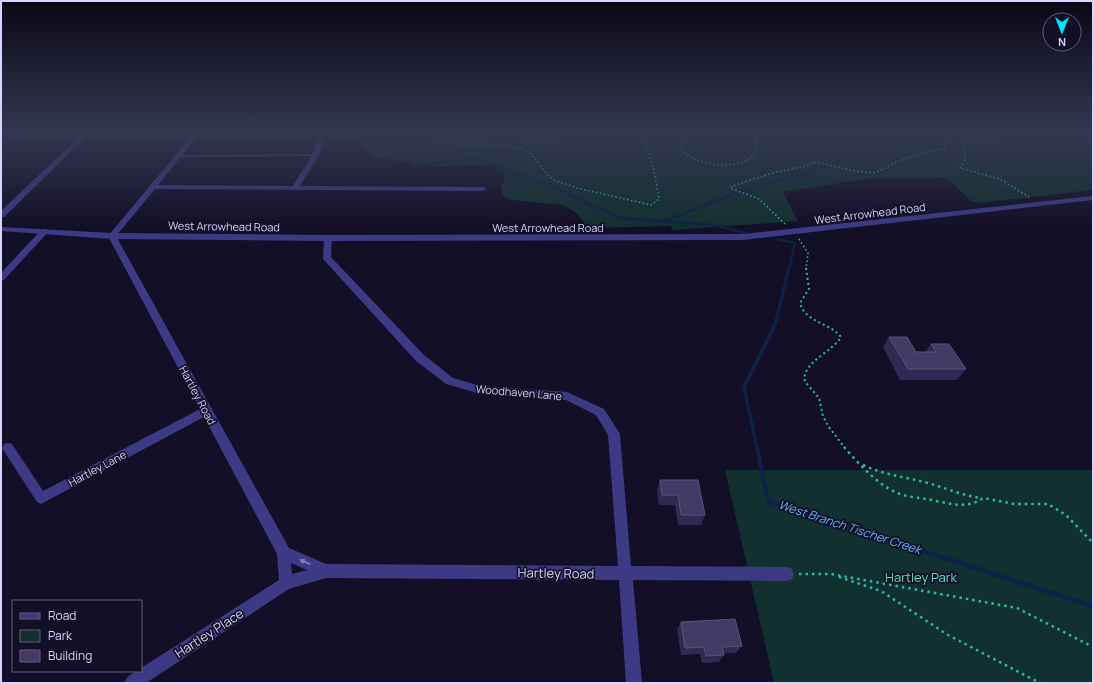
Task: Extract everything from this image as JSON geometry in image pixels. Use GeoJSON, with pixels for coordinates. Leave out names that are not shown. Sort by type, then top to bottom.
{"type":"FeatureCollection","features":[{"type":"Feature","properties":{"kind":"street"},"geometry":{"type":"LineString","coordinates":[[1,215],[54,165]]}},
{"type":"Feature","properties":{"kind":"street"},"geometry":{"type":"LineString","coordinates":[[112,236],[172,165]]}},
{"type":"Feature","properties":{"kind":"street"},"geometry":{"type":"LineString","coordinates":[[295,188],[308,165]]}},
{"type":"Feature","properties":{"kind":"street"},"geometry":{"type":"LineString","coordinates":[[153,187],[483,189]]}},
{"type":"Feature","properties":{"kind":"street","name":"West Arrowhead Road"},"geometry":{"type":"LineString","coordinates":[[1,229],[112,236],[328,238],[743,237],[1093,198]]}},
{"type":"Feature","properties":{"kind":"street"},"geometry":{"type":"LineString","coordinates":[[1,278],[45,231]]}},
{"type":"Feature","properties":{"kind":"street","name":"Hartley Road"},"geometry":{"type":"LineString","coordinates":[[112,236],[284,553],[286,583],[326,570],[625,574],[787,574]]}},
{"type":"Feature","properties":{"kind":"street","name":"Woodhaven Lane"},"geometry":{"type":"LineString","coordinates":[[328,238],[327,258],[420,358],[450,381],[481,390],[567,396],[600,412],[614,434],[634,683]]}},
{"type":"Feature","properties":{"kind":"street","name":"Hartley Lane"},"geometry":{"type":"LineString","coordinates":[[8,448],[41,498],[206,411]]}},
{"type":"Feature","properties":{"kind":"street","name":"Hartley Road"},"geometry":{"type":"LineString","coordinates":[[284,553],[326,570]]}},
{"type":"Feature","properties":{"kind":"street","name":"Hartley Place"},"geometry":{"type":"LineString","coordinates":[[132,683],[286,583]]}},
{"type":"Feature","properties":{"kind":"path"},"geometry":{"type":"LineString","coordinates":[[540,165],[554,180],[577,188],[651,205],[659,199],[653,165]]}},
{"type":"Feature","properties":{"kind":"path"},"geometry":{"type":"LineString","coordinates":[[808,165],[776,172],[732,186],[730,188],[755,196],[762,201],[807,247],[809,254],[806,273],[809,289],[800,303],[801,310],[809,318],[830,326],[838,331],[841,337],[839,343],[818,359],[808,370],[804,375],[804,381],[820,399],[824,418],[834,435],[844,448],[884,485],[897,493],[955,504],[972,504],[983,498]]}},
{"type":"Feature","properties":{"kind":"path"},"geometry":{"type":"LineString","coordinates":[[828,165],[855,171],[875,173],[892,165]]}},
{"type":"Feature","properties":{"kind":"path"},"geometry":{"type":"LineString","coordinates":[[962,165],[960,168],[964,170],[989,176],[1010,184],[1025,194],[1037,205]]}},
{"type":"Feature","properties":{"kind":"path"},"geometry":{"type":"LineString","coordinates":[[859,462],[883,473],[936,485],[960,494],[1013,504],[1029,505],[1039,502],[1049,504],[1073,522],[1093,543]]}},
{"type":"Feature","properties":{"kind":"path"},"geometry":{"type":"LineString","coordinates":[[787,574],[830,574],[1018,608],[1093,647]]}},
{"type":"Feature","properties":{"kind":"path"},"geometry":{"type":"LineString","coordinates":[[830,574],[881,591],[948,635],[1040,683]]}},
{"type":"Feature","properties":{"kind":"green space"},"geometry":{"type":"Polygon","coordinates":[[[426,165],[1093,165],[1093,190],[979,203],[971,201],[947,178],[865,179],[783,192],[798,221],[672,230],[671,226],[597,228],[585,224],[577,213],[563,205],[512,200],[503,196],[501,186],[505,179],[503,165],[426,165]]]}},
{"type":"Feature","properties":{"kind":"green space","name":"Hartley Park"},"geometry":{"type":"Polygon","coordinates":[[[725,470],[1093,470],[1093,683],[774,683],[725,470]]]}},
{"type":"Feature","properties":{"kind":"building"},"geometry":{"type":"Polygon","coordinates":[[[889,337],[907,337],[916,352],[936,352],[931,344],[949,344],[966,369],[908,369],[889,337]]]}},
{"type":"Feature","properties":{"kind":"building"},"geometry":{"type":"Polygon","coordinates":[[[660,480],[698,480],[705,515],[681,515],[678,495],[662,495],[660,480]]]}},
{"type":"Feature","properties":{"kind":"building"},"geometry":{"type":"Polygon","coordinates":[[[735,619],[742,646],[722,647],[724,655],[706,656],[704,647],[685,648],[681,622],[735,619]]]}},
{"type":"Feature","properties":{"kind":"waterway","name":"West Branch Tischer Creek"},"geometry":{"type":"LineString","coordinates":[[413,165],[422,165]]}},
{"type":"Feature","properties":{"kind":"waterway","name":"West Branch Tischer Creek"},"geometry":{"type":"LineString","coordinates":[[494,165],[545,183],[620,218],[713,225],[746,233]]}},
{"type":"Feature","properties":{"kind":"waterway"},"geometry":{"type":"LineString","coordinates":[[665,221],[739,192],[832,165]]}},
{"type":"Feature","properties":{"kind":"waterway","name":"West Branch Tischer Creek"},"geometry":{"type":"LineString","coordinates":[[776,239],[795,243],[789,269]]}},
{"type":"Feature","properties":{"kind":"waterway","name":"West Branch Tischer Creek"},"geometry":{"type":"LineString","coordinates":[[757,448],[744,387],[775,325],[789,268]]}},
{"type":"Feature","properties":{"kind":"waterway","name":"West Branch Tischer Creek"},"geometry":{"type":"LineString","coordinates":[[757,447],[768,501],[1093,606]]}}]}
